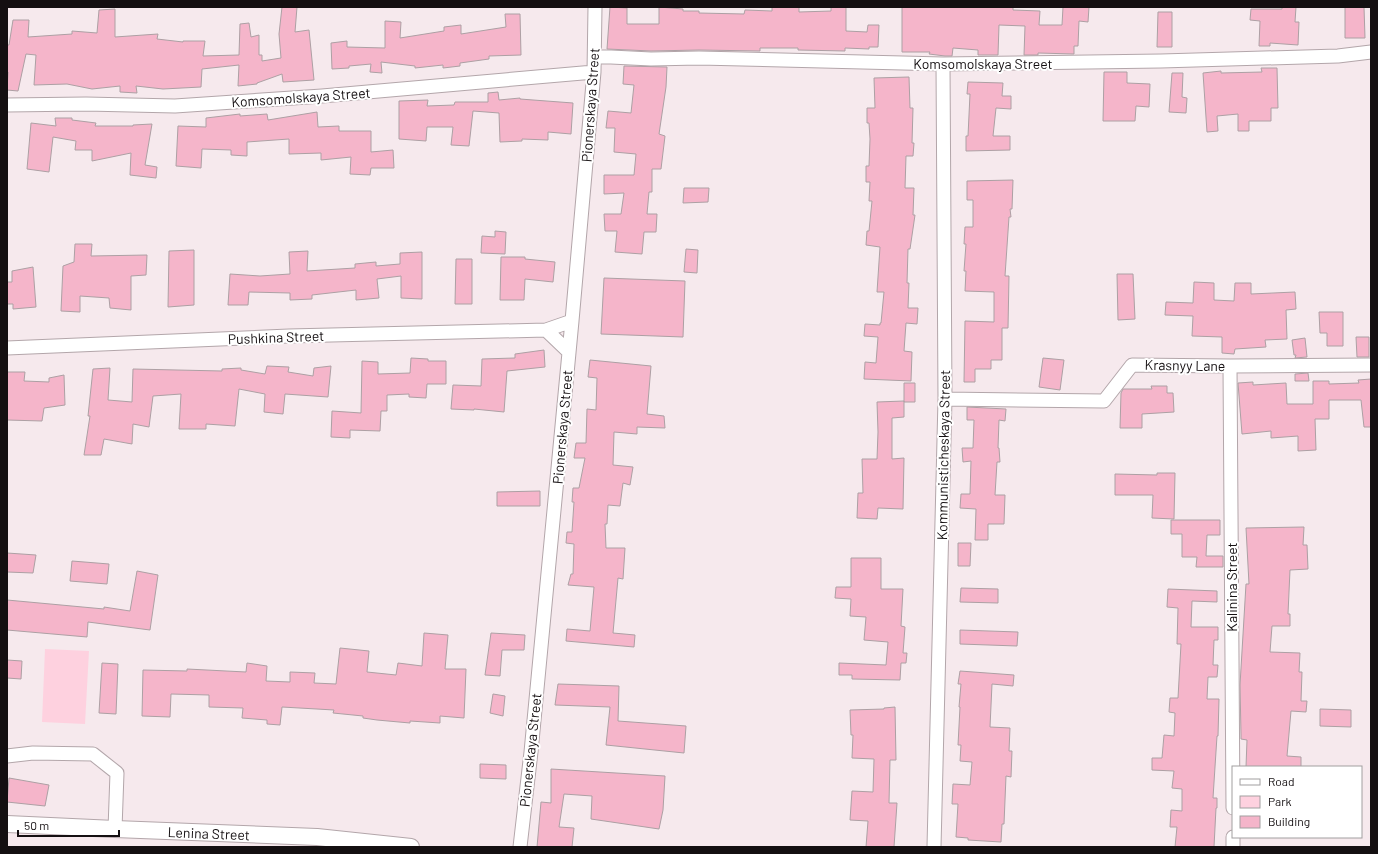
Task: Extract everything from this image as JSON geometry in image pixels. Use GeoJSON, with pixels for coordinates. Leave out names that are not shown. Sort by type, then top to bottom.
{"type":"FeatureCollection","features":[{"type":"Feature","properties":{"kind":"street","name":"Pionerskaya Street"},"geometry":{"type":"LineString","coordinates":[[520,847],[531,752],[572,320],[594,72],[595,7]]}},
{"type":"Feature","properties":{"kind":"street","name":"Komsomolskaya Street"},"geometry":{"type":"LineString","coordinates":[[595,57],[943,64],[1161,62],[1338,56],[1371,52]]}},
{"type":"Feature","properties":{"kind":"street","name":"Kommunisticheskaya Street"},"geometry":{"type":"LineString","coordinates":[[934,847],[945,399],[943,64]]}},
{"type":"Feature","properties":{"kind":"street","name":"Komsomolskaya Street"},"geometry":{"type":"LineString","coordinates":[[7,105],[86,104],[175,106],[345,94],[594,72]]}},
{"type":"Feature","properties":{"kind":"street","name":"Pushkina Street"},"geometry":{"type":"LineString","coordinates":[[7,348],[289,336],[546,330],[572,320]]}},
{"type":"Feature","properties":{"kind":"street"},"geometry":{"type":"LineString","coordinates":[[546,330],[569,352]]}},
{"type":"Feature","properties":{"kind":"street","name":"Krasnyy Lane"},"geometry":{"type":"LineString","coordinates":[[945,399],[1104,401],[1132,365],[1371,365]]}},
{"type":"Feature","properties":{"kind":"street","name":"Kalinina Street"},"geometry":{"type":"LineString","coordinates":[[1230,366],[1233,766]]}},
{"type":"Feature","properties":{"kind":"street"},"geometry":{"type":"LineString","coordinates":[[7,756],[33,753],[93,754],[117,773],[115,829]]}},
{"type":"Feature","properties":{"kind":"street","name":"Lenina Street"},"geometry":{"type":"LineString","coordinates":[[7,824],[317,837],[411,847]]}},
{"type":"Feature","properties":{"kind":"green space"},"geometry":{"type":"Polygon","coordinates":[[[45,649],[89,651],[85,724],[42,722],[45,649]]]}},
{"type":"Feature","properties":{"kind":"building"},"geometry":{"type":"Polygon","coordinates":[[[282,7],[297,7],[295,32],[309,30],[314,80],[283,82],[282,74],[257,84],[238,86],[239,65],[202,69],[201,87],[163,89],[136,86],[137,93],[120,92],[120,86],[92,89],[67,84],[34,85],[36,55],[26,54],[18,91],[7,90],[7,45],[9,45],[13,20],[29,20],[28,37],[72,34],[72,31],[97,33],[99,10],[115,9],[115,37],[158,34],[157,39],[183,42],[205,41],[203,56],[239,55],[240,24],[249,23],[251,37],[259,35],[259,55],[262,55],[262,61],[281,58],[279,34],[282,7]]]}},
{"type":"Feature","properties":{"kind":"building"},"geometry":{"type":"Polygon","coordinates":[[[610,7],[627,8],[627,24],[659,24],[659,7],[683,9],[683,11],[699,11],[699,13],[744,14],[745,10],[772,11],[772,7],[799,7],[799,12],[831,11],[831,7],[846,7],[846,31],[867,32],[868,25],[879,25],[878,47],[869,47],[869,49],[845,48],[845,51],[798,50],[798,48],[760,48],[760,51],[651,51],[607,49],[610,7]]]}},
{"type":"Feature","properties":{"kind":"building"},"geometry":{"type":"Polygon","coordinates":[[[902,7],[1013,7],[1013,10],[1040,11],[1039,25],[1062,25],[1063,7],[1089,7],[1088,22],[1079,21],[1078,46],[1074,46],[1074,54],[1038,53],[1038,55],[1024,55],[1025,26],[999,25],[998,55],[978,55],[978,50],[953,48],[952,56],[945,56],[929,54],[930,52],[902,52],[902,7]]]}},
{"type":"Feature","properties":{"kind":"building"},"geometry":{"type":"Polygon","coordinates":[[[1282,7],[1296,7],[1295,22],[1299,22],[1298,45],[1270,43],[1270,46],[1259,46],[1260,21],[1250,20],[1251,9],[1282,9],[1282,7]]]}},
{"type":"Feature","properties":{"kind":"building"},"geometry":{"type":"Polygon","coordinates":[[[1345,7],[1364,7],[1365,38],[1345,38],[1345,7]]]}},
{"type":"Feature","properties":{"kind":"building"},"geometry":{"type":"Polygon","coordinates":[[[1158,12],[1172,12],[1172,47],[1157,47],[1158,12]]]}},
{"type":"Feature","properties":{"kind":"building"},"geometry":{"type":"Polygon","coordinates":[[[505,14],[520,14],[521,55],[489,56],[489,59],[460,63],[460,66],[443,68],[443,65],[415,68],[415,66],[381,62],[382,73],[370,72],[371,64],[332,69],[331,43],[347,41],[347,47],[385,48],[385,21],[401,22],[400,38],[444,31],[444,27],[461,25],[461,34],[506,27],[505,14]]]}},
{"type":"Feature","properties":{"kind":"building"},"geometry":{"type":"Polygon","coordinates":[[[624,66],[667,67],[666,87],[659,134],[665,136],[661,169],[652,169],[652,192],[649,192],[647,214],[657,214],[656,232],[644,232],[642,254],[615,252],[617,231],[605,231],[604,214],[621,214],[624,193],[604,194],[604,175],[634,175],[636,154],[614,152],[615,128],[606,128],[608,111],[631,113],[634,85],[623,84],[624,66]]]}},
{"type":"Feature","properties":{"kind":"building"},"geometry":{"type":"Polygon","coordinates":[[[1261,68],[1277,68],[1278,108],[1271,108],[1271,121],[1249,121],[1249,131],[1238,131],[1238,114],[1217,116],[1218,131],[1207,132],[1203,73],[1221,71],[1221,73],[1262,72],[1261,68]]]}},
{"type":"Feature","properties":{"kind":"building"},"geometry":{"type":"Polygon","coordinates":[[[1104,72],[1127,72],[1127,83],[1150,84],[1149,107],[1136,106],[1135,121],[1103,121],[1104,72]]]}},
{"type":"Feature","properties":{"kind":"building"},"geometry":{"type":"Polygon","coordinates":[[[1172,73],[1183,73],[1182,97],[1187,98],[1186,113],[1169,112],[1172,73]]]}},
{"type":"Feature","properties":{"kind":"building"},"geometry":{"type":"Polygon","coordinates":[[[909,77],[910,108],[913,108],[912,143],[914,143],[913,156],[906,156],[905,188],[914,188],[913,215],[915,215],[910,249],[908,249],[907,283],[909,283],[908,308],[918,308],[917,324],[906,323],[904,351],[912,352],[911,381],[864,379],[865,362],[876,363],[878,337],[864,336],[865,324],[880,325],[884,292],[877,292],[880,247],[866,245],[872,201],[869,201],[870,182],[866,182],[866,166],[869,166],[870,139],[869,123],[867,123],[867,108],[875,108],[874,78],[909,77]]]}},
{"type":"Feature","properties":{"kind":"building"},"geometry":{"type":"Polygon","coordinates":[[[968,82],[1003,83],[1002,96],[1011,96],[1011,109],[996,108],[993,136],[1010,136],[1010,150],[966,151],[970,94],[967,94],[968,82]]]}},
{"type":"Feature","properties":{"kind":"building"},"geometry":{"type":"Polygon","coordinates":[[[498,92],[499,100],[520,98],[573,103],[571,134],[548,132],[548,140],[522,139],[522,141],[500,142],[499,113],[473,111],[469,146],[451,145],[453,127],[427,127],[426,141],[399,139],[399,101],[428,100],[427,106],[454,105],[455,102],[488,102],[488,93],[498,92]]]}},
{"type":"Feature","properties":{"kind":"building"},"geometry":{"type":"Polygon","coordinates":[[[317,112],[318,127],[339,126],[339,131],[371,131],[371,152],[393,150],[394,168],[371,168],[370,175],[350,174],[351,157],[321,160],[321,153],[289,154],[289,139],[247,142],[247,156],[231,155],[231,150],[202,149],[201,168],[176,166],[178,126],[206,127],[206,118],[240,114],[240,116],[267,114],[268,120],[317,112]]]}},
{"type":"Feature","properties":{"kind":"building"},"geometry":{"type":"Polygon","coordinates":[[[55,118],[72,118],[72,120],[96,123],[95,126],[133,126],[152,124],[145,165],[157,167],[156,178],[130,175],[131,153],[92,161],[92,150],[75,150],[76,141],[53,137],[49,172],[27,169],[31,123],[56,126],[55,118]]]}},
{"type":"Feature","properties":{"kind":"building"},"geometry":{"type":"Polygon","coordinates":[[[1013,180],[1012,209],[1010,209],[1011,217],[1009,217],[1005,276],[1009,276],[1008,328],[1002,328],[1002,360],[991,360],[991,369],[975,369],[975,382],[964,382],[965,321],[994,322],[994,292],[965,291],[965,227],[973,227],[973,200],[967,200],[967,181],[1013,180]]]}},
{"type":"Feature","properties":{"kind":"building"},"geometry":{"type":"Polygon","coordinates":[[[684,188],[709,188],[708,202],[683,203],[684,188]]]}},
{"type":"Feature","properties":{"kind":"building"},"geometry":{"type":"Polygon","coordinates":[[[495,231],[506,232],[505,254],[481,253],[482,236],[495,237],[495,231]]]}},
{"type":"Feature","properties":{"kind":"building"},"geometry":{"type":"Polygon","coordinates":[[[75,244],[92,244],[91,256],[147,255],[146,275],[131,276],[131,310],[110,308],[109,298],[80,296],[80,312],[61,311],[63,266],[74,262],[75,244]]]}},
{"type":"Feature","properties":{"kind":"building"},"geometry":{"type":"Polygon","coordinates":[[[686,249],[698,250],[697,273],[684,272],[686,249]]]}},
{"type":"Feature","properties":{"kind":"building"},"geometry":{"type":"Polygon","coordinates":[[[194,250],[194,305],[168,307],[169,251],[194,250]]]}},
{"type":"Feature","properties":{"kind":"building"},"geometry":{"type":"Polygon","coordinates":[[[308,251],[307,271],[355,268],[355,264],[376,262],[376,266],[400,264],[400,253],[422,252],[422,299],[401,298],[401,276],[377,279],[379,298],[356,300],[356,290],[312,295],[312,299],[290,300],[290,293],[249,292],[248,305],[228,305],[230,274],[260,276],[290,274],[289,252],[308,251]]]}},
{"type":"Feature","properties":{"kind":"building"},"geometry":{"type":"Polygon","coordinates":[[[501,257],[525,257],[525,259],[555,262],[553,282],[525,279],[524,300],[500,300],[501,257]]]}},
{"type":"Feature","properties":{"kind":"building"},"geometry":{"type":"Polygon","coordinates":[[[456,259],[472,259],[472,304],[455,304],[456,259]]]}},
{"type":"Feature","properties":{"kind":"building"},"geometry":{"type":"Polygon","coordinates":[[[33,267],[36,307],[13,309],[13,304],[7,304],[7,282],[12,282],[12,271],[33,267]]]}},
{"type":"Feature","properties":{"kind":"building"},"geometry":{"type":"Polygon","coordinates":[[[1117,274],[1133,274],[1135,319],[1118,320],[1117,274]]]}},
{"type":"Feature","properties":{"kind":"building"},"geometry":{"type":"Polygon","coordinates":[[[604,278],[685,281],[683,337],[601,334],[604,278]]]}},
{"type":"Feature","properties":{"kind":"building"},"geometry":{"type":"Polygon","coordinates":[[[1194,282],[1214,283],[1214,300],[1234,301],[1235,283],[1251,283],[1251,294],[1295,292],[1296,309],[1286,310],[1287,339],[1265,340],[1266,347],[1235,349],[1234,354],[1222,353],[1222,337],[1192,336],[1193,316],[1165,315],[1166,302],[1193,303],[1194,282]]]}},
{"type":"Feature","properties":{"kind":"building"},"geometry":{"type":"Polygon","coordinates":[[[1319,312],[1343,312],[1343,346],[1327,346],[1327,333],[1320,333],[1319,312]]]}},
{"type":"Feature","properties":{"kind":"building"},"geometry":{"type":"Polygon","coordinates":[[[1356,337],[1369,337],[1369,357],[1357,357],[1356,337]]]}},
{"type":"Feature","properties":{"kind":"building"},"geometry":{"type":"Polygon","coordinates":[[[1305,338],[1307,357],[1295,358],[1296,355],[1294,355],[1292,340],[1305,338]]]}},
{"type":"Feature","properties":{"kind":"building"},"geometry":{"type":"Polygon","coordinates":[[[544,350],[545,367],[507,371],[504,412],[474,409],[451,409],[453,385],[481,386],[482,359],[515,358],[515,354],[544,350]]]}},
{"type":"Feature","properties":{"kind":"building"},"geometry":{"type":"Polygon","coordinates":[[[411,358],[428,359],[428,361],[446,361],[446,384],[427,384],[426,398],[409,397],[409,394],[387,395],[387,411],[381,411],[380,431],[350,430],[350,438],[331,437],[332,411],[361,413],[362,361],[378,362],[378,374],[410,373],[411,358]]]}},
{"type":"Feature","properties":{"kind":"building"},"geometry":{"type":"Polygon","coordinates":[[[1043,358],[1064,360],[1060,390],[1039,387],[1043,358]]]}},
{"type":"Feature","properties":{"kind":"building"},"geometry":{"type":"Polygon","coordinates":[[[590,360],[651,366],[647,414],[664,416],[665,428],[637,427],[637,434],[614,432],[613,465],[633,467],[630,485],[623,483],[620,506],[608,505],[607,524],[605,524],[606,548],[625,548],[623,579],[618,578],[613,633],[635,635],[634,647],[566,641],[567,629],[590,631],[594,587],[568,585],[571,574],[573,574],[574,544],[566,543],[567,532],[572,532],[574,502],[572,502],[573,488],[579,488],[585,458],[574,458],[576,443],[586,443],[587,409],[596,410],[597,378],[588,377],[590,360]]]}},
{"type":"Feature","properties":{"kind":"building"},"geometry":{"type":"Polygon","coordinates":[[[267,366],[289,367],[288,372],[313,376],[314,368],[331,366],[328,397],[285,394],[283,414],[264,412],[265,394],[239,389],[235,426],[206,424],[206,429],[179,429],[181,394],[153,396],[149,427],[133,424],[132,444],[104,439],[101,455],[84,455],[90,416],[88,416],[93,369],[110,368],[108,400],[132,402],[133,369],[222,371],[222,369],[241,368],[241,370],[265,374],[267,366]]]}},
{"type":"Feature","properties":{"kind":"building"},"geometry":{"type":"Polygon","coordinates":[[[7,372],[25,372],[24,381],[49,382],[49,378],[64,375],[65,405],[44,408],[42,421],[7,420],[7,372]]]}},
{"type":"Feature","properties":{"kind":"building"},"geometry":{"type":"Polygon","coordinates":[[[1308,373],[1309,381],[1295,381],[1295,374],[1308,373]]]}},
{"type":"Feature","properties":{"kind":"building"},"geometry":{"type":"Polygon","coordinates":[[[1371,379],[1371,427],[1364,427],[1361,400],[1329,400],[1329,419],[1315,419],[1316,450],[1298,451],[1298,436],[1271,438],[1271,431],[1242,434],[1238,383],[1253,382],[1253,385],[1286,383],[1287,404],[1313,404],[1313,381],[1329,381],[1329,384],[1359,383],[1358,380],[1371,379]]]}},
{"type":"Feature","properties":{"kind":"building"},"geometry":{"type":"Polygon","coordinates":[[[904,383],[915,383],[915,402],[904,402],[904,383]]]}},
{"type":"Feature","properties":{"kind":"building"},"geometry":{"type":"Polygon","coordinates":[[[1151,386],[1167,386],[1167,393],[1173,393],[1174,412],[1142,414],[1142,428],[1120,428],[1121,393],[1123,389],[1152,389],[1151,386]]]}},
{"type":"Feature","properties":{"kind":"building"},"geometry":{"type":"Polygon","coordinates":[[[904,401],[904,417],[892,418],[892,459],[904,458],[903,509],[878,508],[877,519],[857,518],[858,493],[863,493],[862,459],[877,459],[877,402],[904,401]]]}},
{"type":"Feature","properties":{"kind":"building"},"geometry":{"type":"Polygon","coordinates":[[[967,407],[1006,409],[1005,421],[999,420],[998,448],[1000,462],[997,462],[995,495],[1005,495],[1004,524],[988,524],[988,540],[975,540],[976,509],[960,508],[961,494],[970,494],[971,461],[963,462],[962,448],[973,448],[974,420],[967,420],[967,407]]]}},
{"type":"Feature","properties":{"kind":"building"},"geometry":{"type":"Polygon","coordinates":[[[1157,473],[1175,473],[1174,519],[1152,518],[1153,495],[1115,495],[1115,474],[1157,475],[1157,473]]]}},
{"type":"Feature","properties":{"kind":"building"},"geometry":{"type":"Polygon","coordinates":[[[540,491],[540,506],[497,506],[497,492],[540,491]]]}},
{"type":"Feature","properties":{"kind":"building"},"geometry":{"type":"Polygon","coordinates":[[[1171,520],[1220,520],[1220,535],[1207,535],[1206,556],[1223,556],[1223,567],[1196,567],[1197,557],[1182,557],[1182,534],[1171,534],[1171,520]]]}},
{"type":"Feature","properties":{"kind":"building"},"geometry":{"type":"Polygon","coordinates":[[[1304,527],[1303,545],[1307,545],[1308,569],[1290,570],[1288,614],[1290,614],[1290,626],[1272,626],[1270,652],[1300,653],[1299,672],[1302,672],[1301,701],[1307,701],[1306,712],[1291,711],[1287,756],[1301,757],[1301,766],[1246,766],[1247,740],[1241,739],[1240,685],[1246,584],[1249,584],[1246,528],[1304,527]]]}},
{"type":"Feature","properties":{"kind":"building"},"geometry":{"type":"Polygon","coordinates":[[[958,543],[971,543],[970,566],[958,566],[958,543]]]}},
{"type":"Feature","properties":{"kind":"building"},"geometry":{"type":"Polygon","coordinates":[[[7,553],[36,555],[33,573],[7,572],[7,553]]]}},
{"type":"Feature","properties":{"kind":"building"},"geometry":{"type":"Polygon","coordinates":[[[851,558],[881,558],[881,589],[903,589],[901,626],[905,627],[903,653],[907,653],[906,663],[901,663],[900,680],[852,679],[852,675],[839,675],[839,663],[886,665],[888,642],[864,640],[866,617],[850,616],[851,599],[835,598],[836,587],[851,587],[851,558]]]}},
{"type":"Feature","properties":{"kind":"building"},"geometry":{"type":"Polygon","coordinates":[[[72,561],[109,564],[107,584],[70,581],[72,561]]]}},
{"type":"Feature","properties":{"kind":"building"},"geometry":{"type":"Polygon","coordinates":[[[137,571],[158,575],[150,630],[88,622],[87,637],[7,630],[7,600],[104,609],[104,607],[130,611],[137,571]]]}},
{"type":"Feature","properties":{"kind":"building"},"geometry":{"type":"Polygon","coordinates":[[[961,588],[998,589],[998,603],[960,602],[961,588]]]}},
{"type":"Feature","properties":{"kind":"building"},"geometry":{"type":"Polygon","coordinates":[[[1168,589],[1217,591],[1217,602],[1192,601],[1191,627],[1218,627],[1218,640],[1214,640],[1213,665],[1218,665],[1217,677],[1208,677],[1207,699],[1219,699],[1218,736],[1213,798],[1217,798],[1214,847],[1175,847],[1177,827],[1170,827],[1171,810],[1182,811],[1182,789],[1172,788],[1174,771],[1152,770],[1152,758],[1162,758],[1164,735],[1174,736],[1175,713],[1169,712],[1170,698],[1178,698],[1181,644],[1177,644],[1178,608],[1167,607],[1168,589]]]}},
{"type":"Feature","properties":{"kind":"building"},"geometry":{"type":"Polygon","coordinates":[[[960,630],[1018,632],[1017,646],[960,644],[960,630]]]}},
{"type":"Feature","properties":{"kind":"building"},"geometry":{"type":"Polygon","coordinates":[[[424,633],[448,635],[445,669],[466,669],[464,718],[440,716],[440,723],[410,721],[410,723],[377,720],[363,718],[363,716],[333,713],[334,710],[282,707],[280,725],[267,724],[267,720],[242,718],[243,708],[209,707],[209,695],[171,694],[170,717],[142,716],[143,670],[187,671],[187,669],[246,672],[247,663],[267,666],[266,681],[290,682],[290,672],[315,673],[314,683],[336,684],[340,648],[369,651],[367,672],[396,675],[398,663],[422,666],[424,633]]]}},
{"type":"Feature","properties":{"kind":"building"},"geometry":{"type":"Polygon","coordinates":[[[491,633],[525,635],[524,650],[502,650],[500,676],[485,675],[491,633]]]}},
{"type":"Feature","properties":{"kind":"building"},"geometry":{"type":"Polygon","coordinates":[[[7,660],[22,661],[21,679],[7,678],[7,660]]]}},
{"type":"Feature","properties":{"kind":"building"},"geometry":{"type":"Polygon","coordinates":[[[102,663],[118,664],[116,714],[99,713],[102,663]]]}},
{"type":"Feature","properties":{"kind":"building"},"geometry":{"type":"Polygon","coordinates":[[[960,671],[1014,675],[1013,686],[992,684],[990,727],[1010,728],[1009,751],[1012,751],[1011,777],[1006,776],[1004,824],[1002,824],[1001,842],[968,840],[968,838],[956,837],[958,804],[952,804],[953,784],[970,785],[972,762],[960,761],[961,745],[958,745],[961,684],[958,684],[960,671]]]}},
{"type":"Feature","properties":{"kind":"building"},"geometry":{"type":"Polygon","coordinates":[[[558,684],[619,686],[618,721],[686,726],[684,753],[606,745],[610,707],[555,705],[558,684]]]}},
{"type":"Feature","properties":{"kind":"building"},"geometry":{"type":"Polygon","coordinates":[[[493,694],[505,696],[503,716],[490,713],[493,694]]]}},
{"type":"Feature","properties":{"kind":"building"},"geometry":{"type":"Polygon","coordinates":[[[895,707],[896,760],[890,760],[889,803],[897,803],[894,847],[866,847],[868,821],[850,820],[852,791],[873,792],[874,759],[852,758],[853,735],[851,735],[850,710],[884,709],[895,707]]]}},
{"type":"Feature","properties":{"kind":"building"},"geometry":{"type":"Polygon","coordinates":[[[1320,709],[1351,710],[1351,727],[1320,726],[1320,709]]]}},
{"type":"Feature","properties":{"kind":"building"},"geometry":{"type":"Polygon","coordinates":[[[480,764],[506,765],[506,779],[480,778],[480,764]]]}},
{"type":"Feature","properties":{"kind":"building"},"geometry":{"type":"Polygon","coordinates":[[[551,769],[665,776],[663,810],[659,829],[591,819],[592,796],[564,794],[559,827],[574,828],[572,847],[537,847],[541,802],[551,803],[551,769]]]}},
{"type":"Feature","properties":{"kind":"building"},"geometry":{"type":"Polygon","coordinates":[[[9,778],[49,785],[45,806],[7,802],[9,778]]]}}]}
